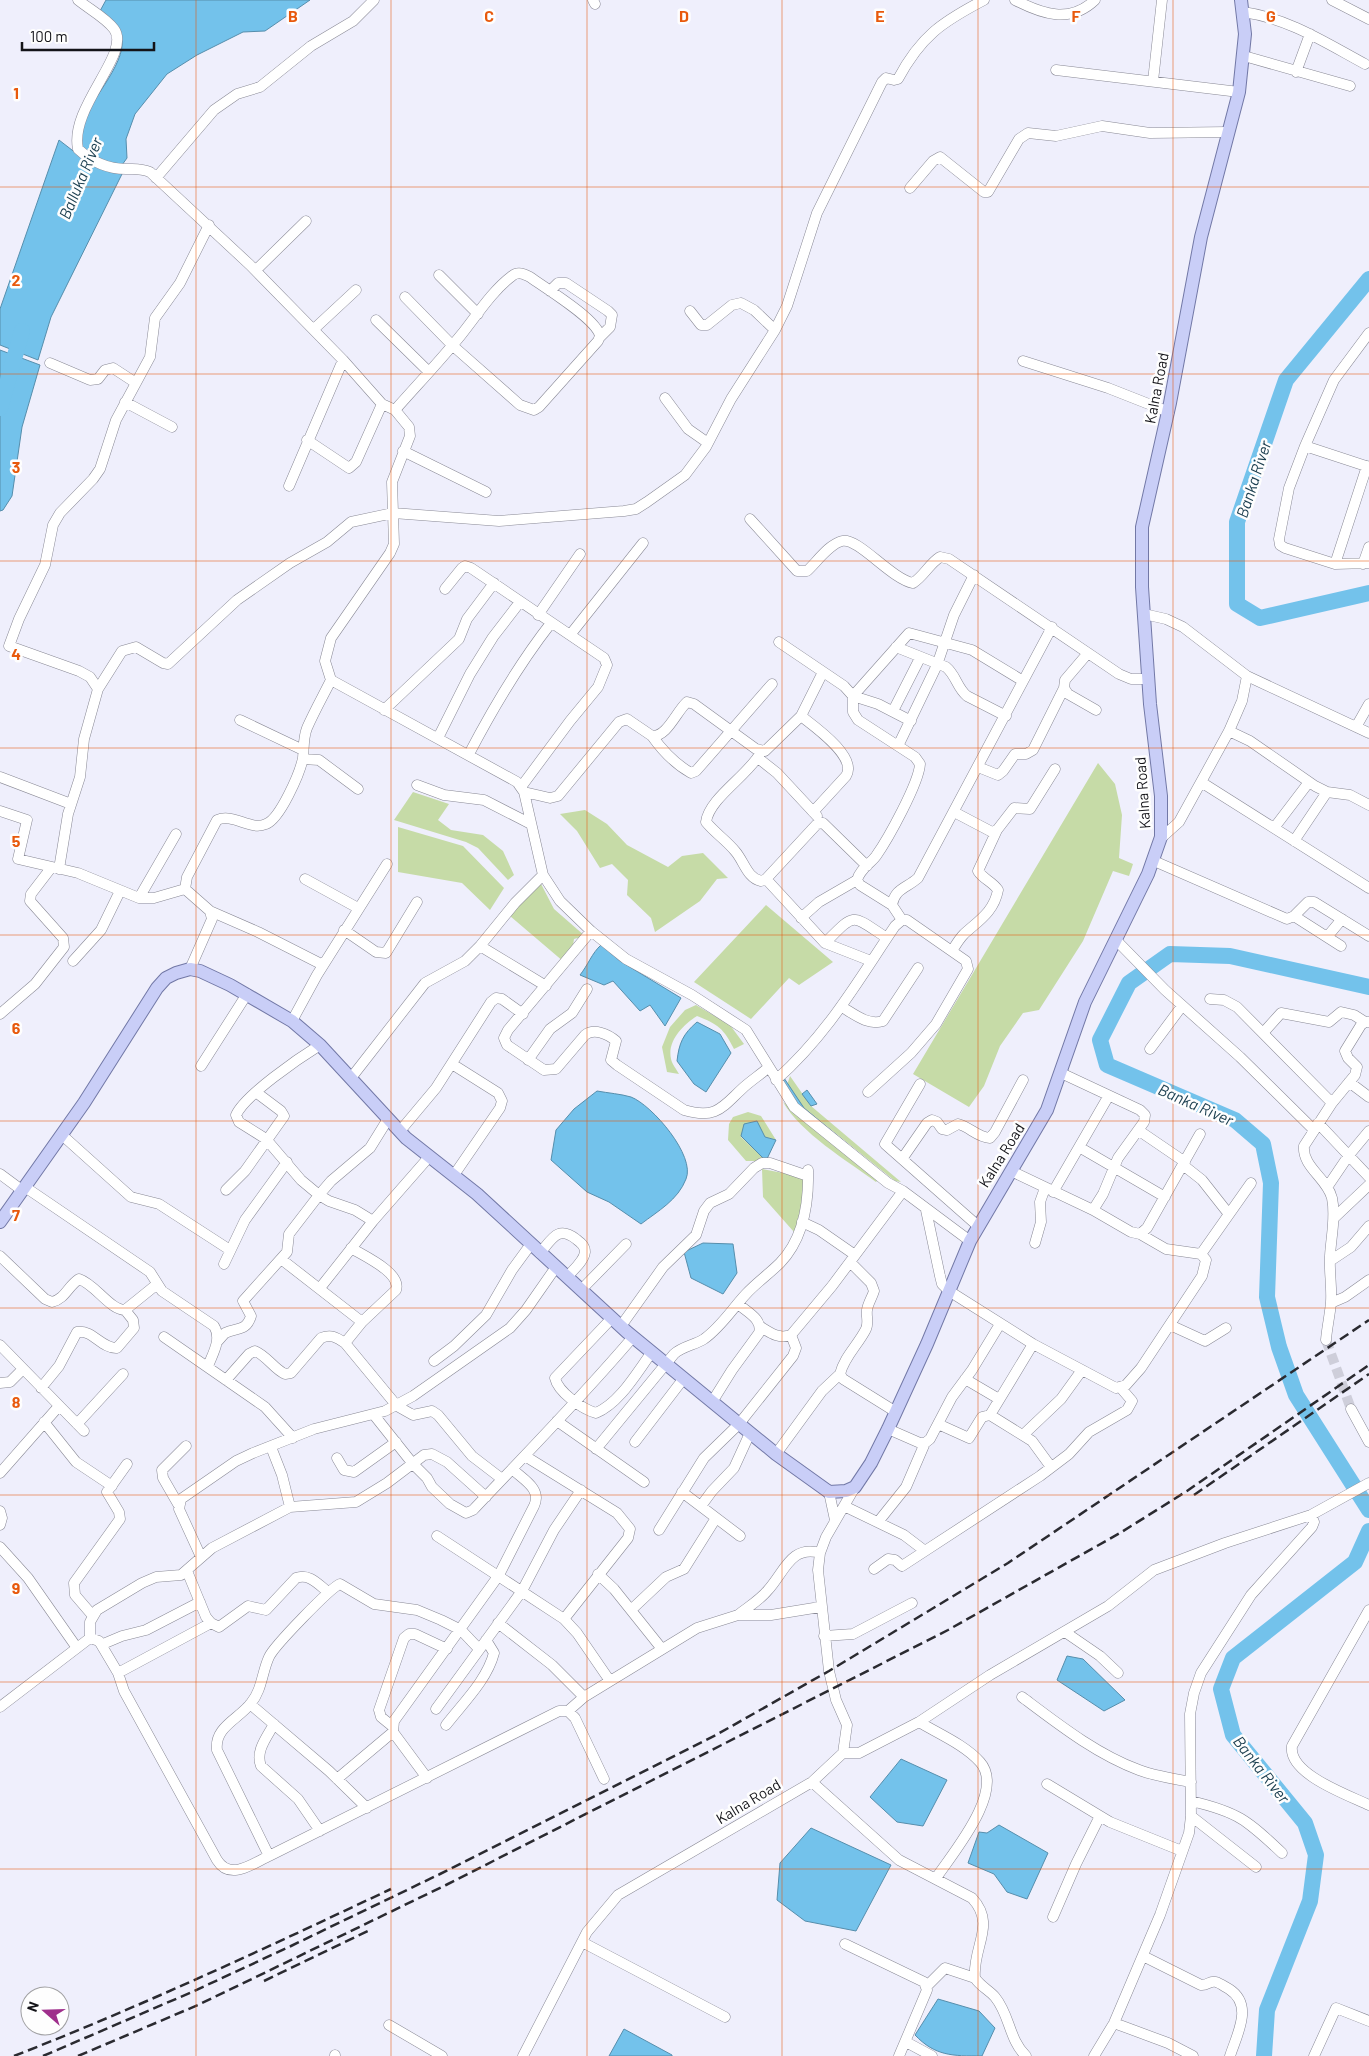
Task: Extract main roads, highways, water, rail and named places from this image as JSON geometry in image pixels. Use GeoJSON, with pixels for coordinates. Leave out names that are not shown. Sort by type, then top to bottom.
{"type":"FeatureCollection","features":[{"type":"Feature","properties":{"kind":"main road","name":"Kalna Road"},"geometry":{"type":"LineString","coordinates":[[0,1222],[62,1135],[157,988],[166,978],[190,969],[213,976],[292,1021],[320,1045],[400,1131],[454,1175],[633,1337],[776,1454],[829,1492],[846,1491],[855,1487],[871,1463],[896,1412],[970,1241],[1047,1110],[1085,1002],[1154,860],[1160,839],[1161,796],[1148,679],[1142,526],[1168,412],[1201,237],[1239,92],[1244,56],[1242,6]]}},
{"type":"Feature","properties":{"kind":"water"},"geometry":{"type":"Polygon","coordinates":[[[106,0],[310,0],[265,31],[243,32],[197,55],[167,74],[135,114],[126,139],[127,158],[122,165],[108,164],[83,149],[81,136],[82,122],[86,113],[115,66],[122,44],[120,35],[114,25],[100,11],[106,0]]]}},
{"type":"Feature","properties":{"kind":"water"},"geometry":{"type":"Polygon","coordinates":[[[59,140],[90,164],[123,172],[51,317],[38,360],[0,345],[0,309],[59,140]]]}},
{"type":"Feature","properties":{"kind":"water"},"geometry":{"type":"Polygon","coordinates":[[[0,350],[40,365],[22,427],[12,496],[3,510],[0,511],[0,350]]]}},
{"type":"Feature","properties":{"kind":"water"},"geometry":{"type":"Polygon","coordinates":[[[601,945],[620,961],[681,998],[665,1026],[650,1005],[640,1011],[613,981],[604,985],[580,975],[601,945]]]}},
{"type":"Feature","properties":{"kind":"water"},"geometry":{"type":"Polygon","coordinates":[[[697,1022],[720,1034],[731,1053],[706,1092],[694,1084],[677,1061],[682,1039],[697,1022]]]}},
{"type":"Feature","properties":{"kind":"water"},"geometry":{"type":"Polygon","coordinates":[[[784,1078],[804,1108],[897,1185],[797,1107],[783,1085],[784,1078]]]}},
{"type":"Feature","properties":{"kind":"water"},"geometry":{"type":"Polygon","coordinates":[[[807,1090],[817,1104],[811,1106],[802,1094],[807,1090]]]}},
{"type":"Feature","properties":{"kind":"water"},"geometry":{"type":"Polygon","coordinates":[[[597,1091],[631,1097],[640,1102],[670,1132],[685,1158],[686,1179],[678,1193],[641,1224],[609,1202],[587,1192],[551,1160],[556,1130],[574,1109],[597,1091]]]}},
{"type":"Feature","properties":{"kind":"water"},"geometry":{"type":"Polygon","coordinates":[[[757,1121],[765,1137],[776,1140],[766,1161],[741,1136],[744,1124],[757,1121]]]}},
{"type":"Feature","properties":{"kind":"water"},"geometry":{"type":"Polygon","coordinates":[[[703,1243],[733,1244],[737,1273],[723,1294],[691,1278],[684,1252],[703,1243]]]}},
{"type":"Feature","properties":{"kind":"water"},"geometry":{"type":"Polygon","coordinates":[[[1067,1656],[1083,1659],[1125,1700],[1104,1711],[1057,1680],[1067,1656]]]}},
{"type":"Feature","properties":{"kind":"water"},"geometry":{"type":"Polygon","coordinates":[[[901,1759],[947,1780],[923,1826],[897,1822],[870,1797],[901,1759]]]}},
{"type":"Feature","properties":{"kind":"water"},"geometry":{"type":"Polygon","coordinates":[[[999,1825],[1048,1853],[1027,1899],[1007,1892],[994,1874],[968,1863],[979,1832],[987,1833],[999,1825]]]}},
{"type":"Feature","properties":{"kind":"water"},"geometry":{"type":"Polygon","coordinates":[[[811,1828],[891,1865],[856,1931],[805,1921],[777,1900],[780,1863],[811,1828]]]}},
{"type":"Feature","properties":{"kind":"water"},"geometry":{"type":"Polygon","coordinates":[[[938,1999],[979,2011],[995,2028],[982,2056],[953,2055],[937,2051],[922,2042],[915,2035],[938,1999]]]}},
{"type":"Feature","properties":{"kind":"water"},"geometry":{"type":"Polygon","coordinates":[[[624,2029],[672,2055],[672,2056],[609,2056],[624,2029]]]}},
{"type":"Feature","properties":{"kind":"waterway","name":"Banka River"},"geometry":{"type":"LineString","coordinates":[[1369,279],[1286,380],[1237,522],[1237,604],[1260,618],[1369,593]]}},
{"type":"Feature","properties":{"kind":"waterway","name":"Balluka River"},"geometry":{"type":"LineString","coordinates":[[0,408],[22,331]]}},
{"type":"Feature","properties":{"kind":"waterway","name":"Banka River"},"geometry":{"type":"LineString","coordinates":[[1369,987],[1230,956],[1170,954],[1129,983],[1100,1040],[1107,1065],[1235,1120],[1263,1144],[1271,1183],[1267,1297],[1279,1347],[1296,1395],[1369,1510]]}},
{"type":"Feature","properties":{"kind":"waterway","name":"Banka River"},"geometry":{"type":"LineString","coordinates":[[1264,2056],[1267,2010],[1310,1901],[1316,1855],[1305,1823],[1233,1735],[1221,1689],[1233,1658],[1355,1562],[1369,1531]]}},
{"type":"Feature","properties":{"kind":"tunnel"},"geometry":{"type":"LineString","coordinates":[[1326,1340],[1351,1409]]}},
{"type":"Feature","properties":{"kind":"railway"},"geometry":{"type":"LineString","coordinates":[[43,2056],[192,1992],[291,1946],[440,1874],[716,1735],[829,1671],[1008,1563],[1369,1320]]}},
{"type":"Feature","properties":{"kind":"railway"},"geometry":{"type":"LineString","coordinates":[[78,2056],[198,2005],[446,1885],[948,1630],[1120,1533],[1187,1491],[1369,1365]]}},
{"type":"Feature","properties":{"kind":"railway"},"geometry":{"type":"LineString","coordinates":[[1194,1495],[1369,1374]]}},
{"type":"Feature","properties":{"kind":"railway"},"geometry":{"type":"LineString","coordinates":[[14,2056],[157,1997],[391,1889]]}},
{"type":"Feature","properties":{"kind":"railway"},"geometry":{"type":"LineString","coordinates":[[264,1981],[370,1930]]}}]}
